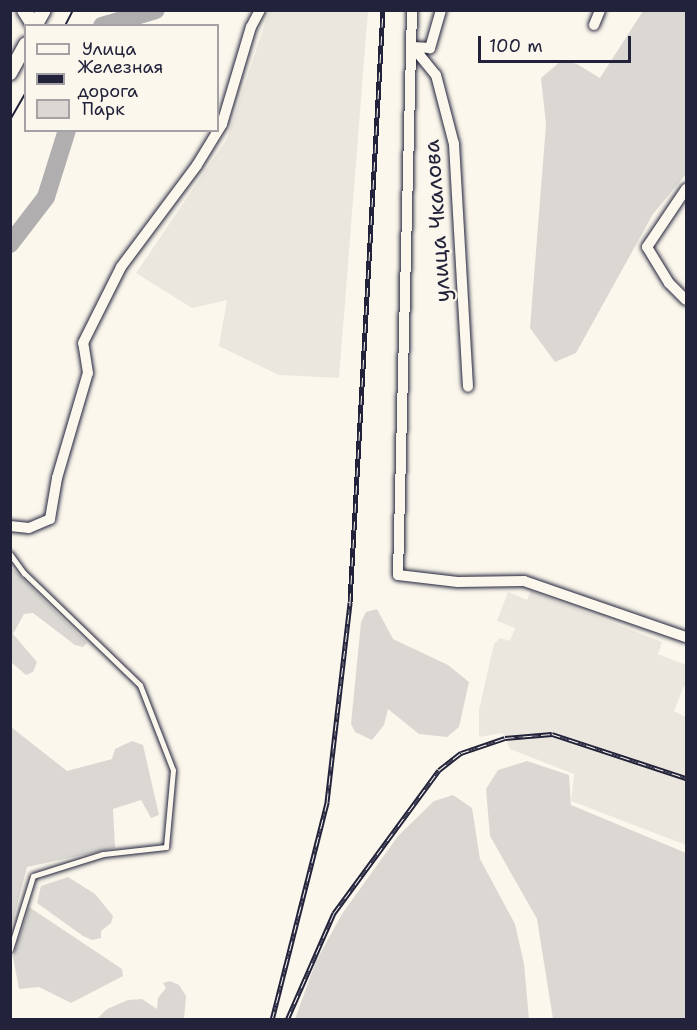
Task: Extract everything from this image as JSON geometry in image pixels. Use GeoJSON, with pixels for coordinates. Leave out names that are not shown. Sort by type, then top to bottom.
{"type":"FeatureCollection","features":[{"type":"Feature","properties":{"kind":"main road"},"geometry":{"type":"LineString","coordinates":[[24,10],[33,24]]}},
{"type":"Feature","properties":{"kind":"main road"},"geometry":{"type":"LineString","coordinates":[[35,24],[44,10]]}},
{"type":"Feature","properties":{"kind":"main road"},"geometry":{"type":"LineString","coordinates":[[10,74],[24,48]]}},
{"type":"Feature","properties":{"kind":"street"},"geometry":{"type":"LineString","coordinates":[[219,129],[251,27],[260,10]]}},
{"type":"Feature","properties":{"kind":"street"},"geometry":{"type":"LineString","coordinates":[[412,10],[413,47],[398,575],[458,582],[524,581],[687,638]]}},
{"type":"Feature","properties":{"kind":"street"},"geometry":{"type":"LineString","coordinates":[[413,47],[430,48],[441,10]]}},
{"type":"Feature","properties":{"kind":"street"},"geometry":{"type":"LineString","coordinates":[[594,25],[600,10]]}},
{"type":"Feature","properties":{"kind":"street","name":"улица Чкалова"},"geometry":{"type":"LineString","coordinates":[[413,47],[436,75],[454,144],[468,387]]}},
{"type":"Feature","properties":{"kind":"street"},"geometry":{"type":"LineString","coordinates":[[10,526],[29,528],[50,519],[57,478],[87,373],[83,343],[122,267],[197,165],[217,132]]}},
{"type":"Feature","properties":{"kind":"street"},"geometry":{"type":"LineString","coordinates":[[687,189],[647,247],[669,283],[687,300]]}},
{"type":"Feature","properties":{"kind":"lane"},"geometry":{"type":"LineString","coordinates":[[10,554],[24,573],[140,685],[173,770],[166,847],[103,854],[33,876],[10,950]]}},
{"type":"Feature","properties":{"kind":"shaded area"},"geometry":{"type":"Polygon","coordinates":[[[269,11],[368,11],[339,378],[279,375],[219,346],[227,300],[192,308],[136,273],[227,139],[269,11]]]}},
{"type":"Feature","properties":{"kind":"shaded area"},"geometry":{"type":"Polygon","coordinates":[[[531,591],[662,642],[658,654],[686,665],[686,687],[684,686],[674,711],[686,717],[686,845],[571,801],[574,774],[510,749],[503,733],[479,737],[479,710],[494,644],[500,638],[510,641],[515,628],[497,621],[508,592],[527,600],[531,591]]]}},
{"type":"Feature","properties":{"kind":"green space"},"geometry":{"type":"Polygon","coordinates":[[[643,11],[686,11],[686,174],[653,214],[576,353],[555,362],[530,328],[546,124],[541,78],[562,60],[577,64],[600,78],[643,11]]]}},
{"type":"Feature","properties":{"kind":"green space"},"geometry":{"type":"Polygon","coordinates":[[[10,566],[87,643],[83,647],[75,645],[33,613],[24,614],[13,634],[37,662],[33,672],[26,675],[11,662],[10,566]]]}},
{"type":"Feature","properties":{"kind":"green space"},"geometry":{"type":"Polygon","coordinates":[[[377,609],[393,639],[448,665],[469,682],[459,727],[447,737],[419,734],[388,709],[384,725],[372,740],[355,732],[351,724],[361,622],[366,612],[377,609]]]}},
{"type":"Feature","properties":{"kind":"green space"},"geometry":{"type":"Polygon","coordinates":[[[11,727],[67,771],[112,759],[115,749],[132,741],[143,745],[159,815],[151,818],[141,800],[113,809],[115,848],[27,867],[11,928],[11,727]]]}},
{"type":"Feature","properties":{"kind":"green space"},"geometry":{"type":"Polygon","coordinates":[[[527,761],[569,775],[571,805],[686,853],[686,1019],[553,1019],[537,919],[490,836],[486,789],[498,770],[527,761]]]}},
{"type":"Feature","properties":{"kind":"green space"},"geometry":{"type":"Polygon","coordinates":[[[453,795],[472,808],[480,859],[515,924],[524,964],[529,1019],[295,1019],[316,961],[342,914],[398,836],[434,801],[453,795]]]}},
{"type":"Feature","properties":{"kind":"green space"},"geometry":{"type":"Polygon","coordinates":[[[68,877],[95,894],[113,916],[111,923],[101,931],[101,938],[92,940],[83,936],[37,903],[41,886],[68,877]]]}},
{"type":"Feature","properties":{"kind":"green space"},"geometry":{"type":"Polygon","coordinates":[[[29,907],[122,969],[123,976],[71,1003],[39,987],[19,989],[13,957],[29,907]]]}},
{"type":"Feature","properties":{"kind":"green space"},"geometry":{"type":"Polygon","coordinates":[[[170,981],[179,985],[186,996],[184,1019],[97,1019],[107,1009],[128,1000],[142,999],[157,1009],[158,998],[166,988],[163,983],[170,981]]]}},
{"type":"Feature","properties":{"kind":"waterway"},"geometry":{"type":"LineString","coordinates":[[109,24],[156,10]]}},
{"type":"Feature","properties":{"kind":"waterway"},"geometry":{"type":"LineString","coordinates":[[10,244],[46,197],[66,132]]}},
{"type":"Feature","properties":{"kind":"tram line"},"geometry":{"type":"LineString","coordinates":[[66,24],[73,10]]}},
{"type":"Feature","properties":{"kind":"tram line"},"geometry":{"type":"LineString","coordinates":[[10,120],[24,96]]}},
{"type":"Feature","properties":{"kind":"railway"},"geometry":{"type":"LineString","coordinates":[[272,1020],[327,802],[350,602],[383,10]]}},
{"type":"Feature","properties":{"kind":"railway"},"geometry":{"type":"LineString","coordinates":[[287,1020],[334,913],[439,770],[461,753],[505,738],[552,734],[686,778]]}}]}
